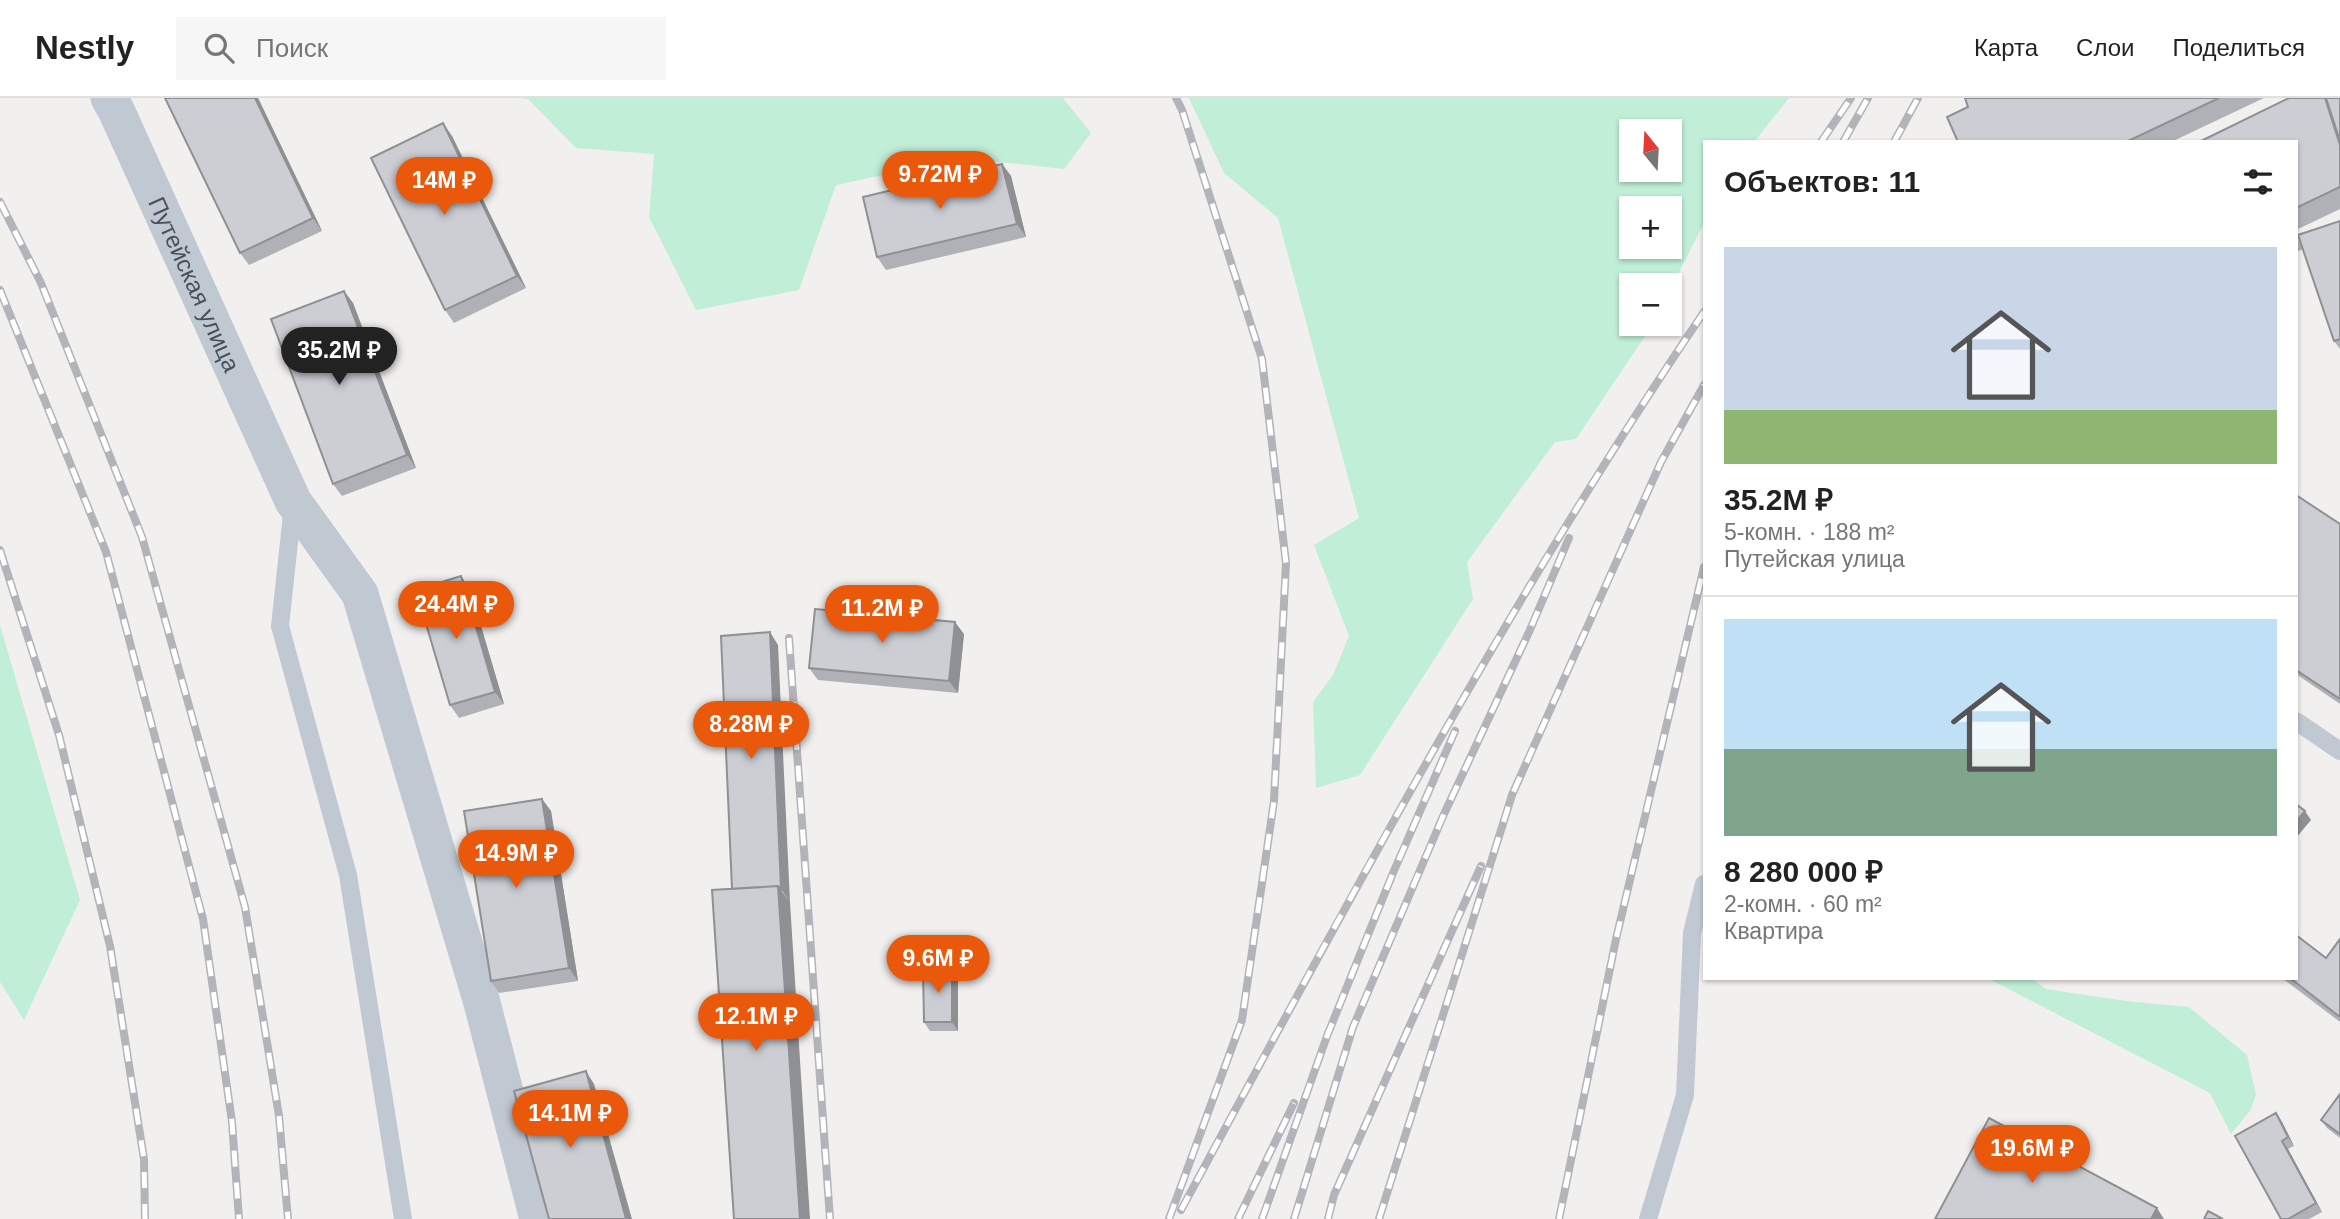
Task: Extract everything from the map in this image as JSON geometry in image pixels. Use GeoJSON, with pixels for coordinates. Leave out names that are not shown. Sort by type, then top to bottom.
{"type":"FeatureCollection","features":[{"type":"Feature","properties":{"kind":"street","name":"Путейская улица"},"geometry":{"type":"LineString","coordinates":[[109,98],[293,501],[360,594],[482,1003],[538,1219]]}},
{"type":"Feature","properties":{"kind":"lane"},"geometry":{"type":"LineString","coordinates":[[293,501],[280,626],[348,875],[403,1219]]}},
{"type":"Feature","properties":{"kind":"lane"},"geometry":{"type":"LineString","coordinates":[[2298,722],[2340,751]]}},
{"type":"Feature","properties":{"kind":"lane"},"geometry":{"type":"LineString","coordinates":[[1648,1219],[1685,1096],[1692,933],[1703,888]]}},
{"type":"Feature","properties":{"kind":"green space"},"geometry":{"type":"Polygon","coordinates":[[[521,98],[1063,98],[1091,133],[1064,169],[962,158],[836,185],[799,290],[696,310],[649,217],[654,154],[576,148],[528,99],[521,98]]]}},
{"type":"Feature","properties":{"kind":"green space"},"geometry":{"type":"Polygon","coordinates":[[[1189,98],[1789,98],[1756,140],[1703,140],[1703,225],[1679,273],[1619,273],[1619,336],[1645,336],[1576,439],[1555,442],[1467,562],[1473,599],[1360,775],[1316,788],[1313,702],[1333,675],[1349,636],[1314,545],[1359,518],[1278,218],[1224,173],[1189,98]]]}},
{"type":"Feature","properties":{"kind":"green space"},"geometry":{"type":"Polygon","coordinates":[[[0,625],[80,900],[24,1020],[0,982],[0,625]]]}},
{"type":"Feature","properties":{"kind":"green space"},"geometry":{"type":"Polygon","coordinates":[[[1991,980],[2034,980],[2046,989],[2189,1007],[2247,1055],[2256,1095],[2250,1111],[2231,1134],[2210,1093],[1991,980]]]}},
{"type":"Feature","properties":{"kind":"building"},"geometry":{"type":"Polygon","coordinates":[[[165,98],[255,98],[313,218],[240,253],[165,98]]]}},
{"type":"Feature","properties":{"kind":"building"},"geometry":{"type":"Polygon","coordinates":[[[1965,98],[2219,98],[2130,140],[1957,140],[1947,117],[1968,107],[1965,98]]]}},
{"type":"Feature","properties":{"kind":"building"},"geometry":{"type":"Polygon","coordinates":[[[2289,98],[2325,98],[2340,145],[2340,187],[2298,207],[2298,140],[2203,140],[2289,98]]]}},
{"type":"Feature","properties":{"kind":"building"},"geometry":{"type":"Polygon","coordinates":[[[2326,98],[2340,98],[2340,141],[2326,98]]]}},
{"type":"Feature","properties":{"kind":"building"},"geometry":{"type":"Polygon","coordinates":[[[443,123],[517,276],[445,310],[371,158],[443,123]]]}},
{"type":"Feature","properties":{"kind":"building"},"geometry":{"type":"Polygon","coordinates":[[[1002,164],[1017,224],[877,257],[863,197],[1002,164]]]}},
{"type":"Feature","properties":{"kind":"building"},"geometry":{"type":"Polygon","coordinates":[[[2340,221],[2340,339],[2334,341],[2298,235],[2340,221]]]}},
{"type":"Feature","properties":{"kind":"building"},"geometry":{"type":"Polygon","coordinates":[[[344,291],[407,455],[333,484],[271,319],[344,291]]]}},
{"type":"Feature","properties":{"kind":"building"},"geometry":{"type":"Polygon","coordinates":[[[2298,496],[2340,524],[2340,699],[2298,671],[2298,496]]]}},
{"type":"Feature","properties":{"kind":"building"},"geometry":{"type":"Polygon","coordinates":[[[461,576],[495,692],[450,705],[416,590],[461,576]]]}},
{"type":"Feature","properties":{"kind":"building"},"geometry":{"type":"Polygon","coordinates":[[[815,609],[955,622],[949,681],[809,668],[815,609]]]}},
{"type":"Feature","properties":{"kind":"building"},"geometry":{"type":"Polygon","coordinates":[[[770,632],[781,889],[778,886],[732,889],[721,636],[770,632]]]}},
{"type":"Feature","properties":{"kind":"building"},"geometry":{"type":"Polygon","coordinates":[[[542,799],[569,968],[491,981],[464,811],[542,799]]]}},
{"type":"Feature","properties":{"kind":"building"},"geometry":{"type":"Polygon","coordinates":[[[2298,806],[2305,811],[2298,820],[2298,806]]]}},
{"type":"Feature","properties":{"kind":"building"},"geometry":{"type":"Polygon","coordinates":[[[778,886],[800,1219],[734,1219],[712,890],[778,886]]]}},
{"type":"Feature","properties":{"kind":"building"},"geometry":{"type":"Polygon","coordinates":[[[2298,937],[2326,958],[2340,939],[2340,1017],[2293,980],[2298,980],[2298,937]]]}},
{"type":"Feature","properties":{"kind":"building"},"geometry":{"type":"Polygon","coordinates":[[[923,969],[952,969],[952,1022],[924,1022],[923,969]]]}},
{"type":"Feature","properties":{"kind":"building"},"geometry":{"type":"Polygon","coordinates":[[[586,1071],[626,1219],[549,1219],[514,1091],[586,1071]]]}},
{"type":"Feature","properties":{"kind":"building"},"geometry":{"type":"Polygon","coordinates":[[[2340,1094],[2340,1134],[2321,1120],[2340,1094]]]}},
{"type":"Feature","properties":{"kind":"building"},"geometry":{"type":"Polygon","coordinates":[[[2276,1113],[2288,1137],[2282,1141],[2316,1203],[2288,1219],[2281,1219],[2235,1136],[2276,1113]]]}},
{"type":"Feature","properties":{"kind":"building"},"geometry":{"type":"Polygon","coordinates":[[[1989,1118],[2157,1208],[2151,1219],[1935,1219],[1989,1118]]]}},
{"type":"Feature","properties":{"kind":"building"},"geometry":{"type":"Polygon","coordinates":[[[2208,1211],[2223,1219],[2204,1219],[2208,1211]]]}},
{"type":"Feature","properties":{"kind":"railway"},"geometry":{"type":"LineString","coordinates":[[1169,1219],[1242,1020],[1274,801],[1286,563],[1262,359],[1176,98]]}},
{"type":"Feature","properties":{"kind":"railway"},"geometry":{"type":"LineString","coordinates":[[1822,140],[1851,98]]}},
{"type":"Feature","properties":{"kind":"railway"},"geometry":{"type":"LineString","coordinates":[[1844,140],[1868,98]]}},
{"type":"Feature","properties":{"kind":"railway"},"geometry":{"type":"LineString","coordinates":[[1895,140],[1918,98]]}},
{"type":"Feature","properties":{"kind":"railway"},"geometry":{"type":"LineString","coordinates":[[0,202],[41,283],[142,537],[245,907],[279,1116],[288,1219]]}},
{"type":"Feature","properties":{"kind":"railway"},"geometry":{"type":"LineString","coordinates":[[0,290],[106,552],[203,919],[232,1122],[239,1219]]}},
{"type":"Feature","properties":{"kind":"railway"},"geometry":{"type":"LineString","coordinates":[[1181,1210],[1305,981],[1496,642],[1632,420],[1703,314]]}},
{"type":"Feature","properties":{"kind":"railway"},"geometry":{"type":"LineString","coordinates":[[1379,1219],[1512,795],[1661,462],[1703,387]]}},
{"type":"Feature","properties":{"kind":"railway"},"geometry":{"type":"LineString","coordinates":[[1294,1219],[1353,1027],[1444,814],[1529,632],[1569,538]]}},
{"type":"Feature","properties":{"kind":"railway"},"geometry":{"type":"LineString","coordinates":[[0,550],[59,735],[110,946],[144,1159],[145,1219]]}},
{"type":"Feature","properties":{"kind":"railway"},"geometry":{"type":"LineString","coordinates":[[1559,1219],[1616,939],[1703,571]]}},
{"type":"Feature","properties":{"kind":"railway"},"geometry":{"type":"LineString","coordinates":[[789,638],[830,1219]]}},
{"type":"Feature","properties":{"kind":"railway"},"geometry":{"type":"LineString","coordinates":[[1262,1219],[1327,1036],[1393,873],[1455,731]]}},
{"type":"Feature","properties":{"kind":"railway"},"geometry":{"type":"LineString","coordinates":[[1328,1219],[1334,1195],[1481,866]]}},
{"type":"Feature","properties":{"kind":"railway"},"geometry":{"type":"LineString","coordinates":[[1238,1219],[1294,1103]]}}]}
